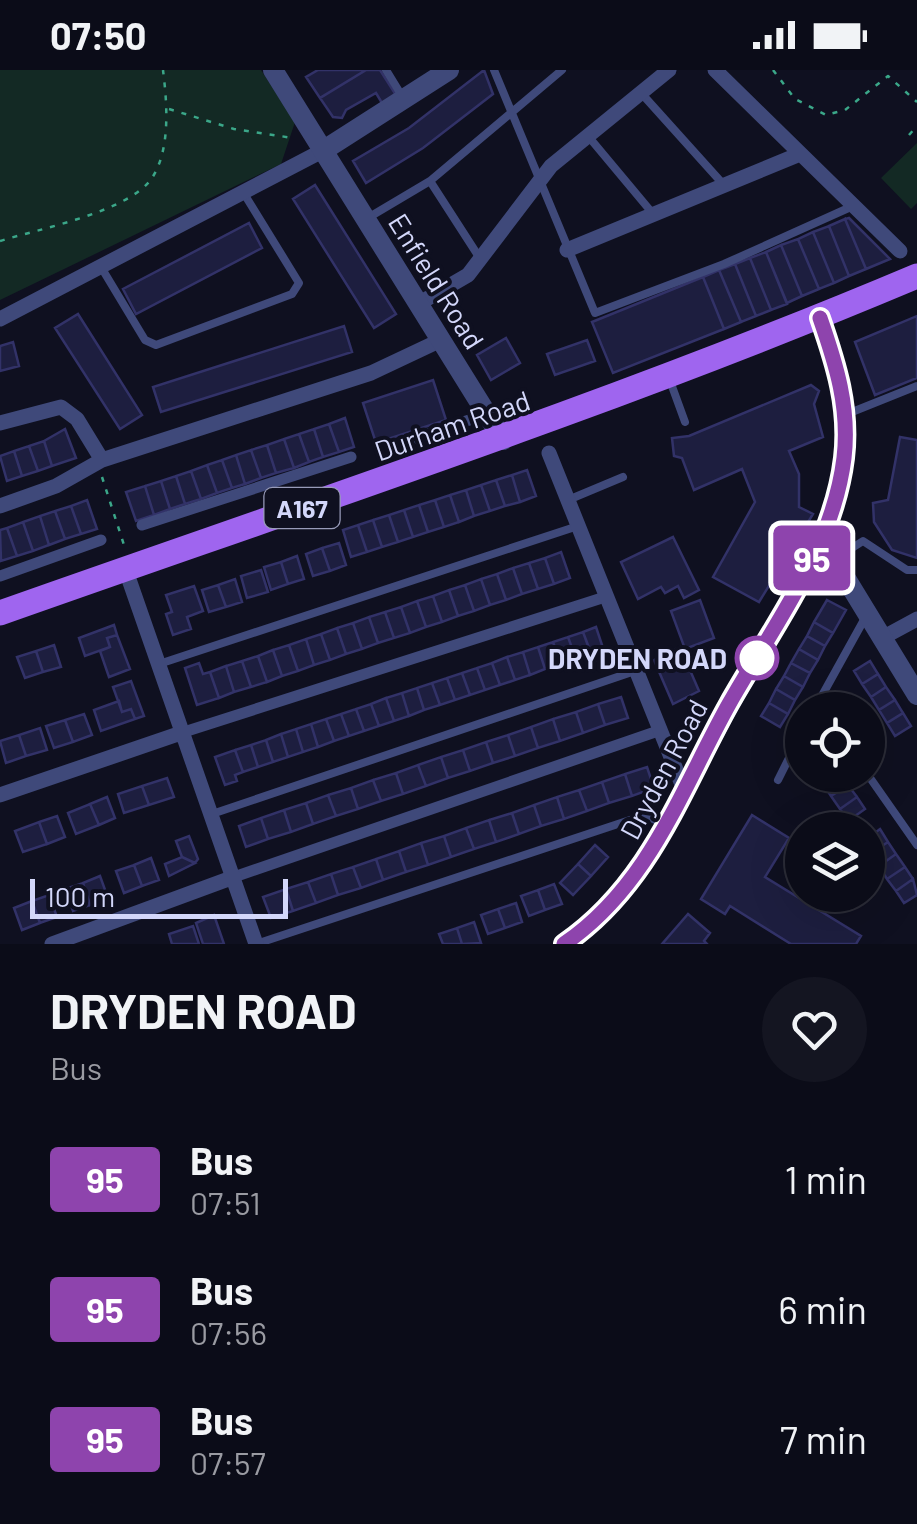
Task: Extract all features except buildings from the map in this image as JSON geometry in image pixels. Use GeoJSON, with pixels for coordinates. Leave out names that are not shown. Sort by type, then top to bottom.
{"type":"FeatureCollection","features":[{"type":"Feature","properties":{"kind":"main road","name":"Durham Road"},"geometry":{"type":"LineString","coordinates":[[0,613],[504,440],[669,378],[917,276]]}},
{"type":"Feature","properties":{"kind":"street","name":"Enfield Road"},"geometry":{"type":"LineString","coordinates":[[273,70],[504,440]]}},
{"type":"Feature","properties":{"kind":"street"},"geometry":{"type":"LineString","coordinates":[[0,319],[242,192],[449,70]]}},
{"type":"Feature","properties":{"kind":"street"},"geometry":{"type":"LineString","coordinates":[[418,304],[468,276],[538,181],[669,70]]}},
{"type":"Feature","properties":{"kind":"street"},"geometry":{"type":"LineString","coordinates":[[715,70],[900,252]]}},
{"type":"Feature","properties":{"kind":"street"},"geometry":{"type":"LineString","coordinates":[[566,250],[800,154]]}},
{"type":"Feature","properties":{"kind":"street","name":"Dryden Road"},"geometry":{"type":"LineString","coordinates":[[564,944],[589,927],[627,887],[667,826],[825,555],[838,490],[845,414],[844,395],[820,318]]}},
{"type":"Feature","properties":{"kind":"street"},"geometry":{"type":"LineString","coordinates":[[0,506],[56,486],[100,462],[372,374],[440,340]]}},
{"type":"Feature","properties":{"kind":"street"},"geometry":{"type":"LineString","coordinates":[[0,423],[62,407],[76,419],[100,462]]}},
{"type":"Feature","properties":{"kind":"street"},"geometry":{"type":"LineString","coordinates":[[416,438],[487,414]]}},
{"type":"Feature","properties":{"kind":"street"},"geometry":{"type":"LineString","coordinates":[[550,453],[685,792]]}},
{"type":"Feature","properties":{"kind":"street"},"geometry":{"type":"LineString","coordinates":[[142,525],[351,457]]}},
{"type":"Feature","properties":{"kind":"street"},"geometry":{"type":"LineString","coordinates":[[0,576],[102,540]]}},
{"type":"Feature","properties":{"kind":"street"},"geometry":{"type":"LineString","coordinates":[[825,555],[868,612],[917,695]]}},
{"type":"Feature","properties":{"kind":"street"},"geometry":{"type":"LineString","coordinates":[[125,568],[256,944]]}},
{"type":"Feature","properties":{"kind":"street"},"geometry":{"type":"LineString","coordinates":[[0,795],[606,596]]}},
{"type":"Feature","properties":{"kind":"street"},"geometry":{"type":"LineString","coordinates":[[882,638],[917,619]]}},
{"type":"Feature","properties":{"kind":"street"},"geometry":{"type":"LineString","coordinates":[[52,944],[658,731]]}},
{"type":"Feature","properties":{"kind":"lane"},"geometry":{"type":"LineString","coordinates":[[386,70],[404,100]]}},
{"type":"Feature","properties":{"kind":"lane"},"geometry":{"type":"LineString","coordinates":[[494,70],[594,313],[724,264],[854,206]]}},
{"type":"Feature","properties":{"kind":"lane"},"geometry":{"type":"LineString","coordinates":[[366,219],[430,180],[562,70]]}},
{"type":"Feature","properties":{"kind":"lane"},"geometry":{"type":"LineString","coordinates":[[642,94],[726,187]]}},
{"type":"Feature","properties":{"kind":"lane"},"geometry":{"type":"LineString","coordinates":[[588,136],[654,215]]}},
{"type":"Feature","properties":{"kind":"lane"},"geometry":{"type":"LineString","coordinates":[[430,180],[480,259]]}},
{"type":"Feature","properties":{"kind":"lane"},"geometry":{"type":"LineString","coordinates":[[101,266],[145,340],[156,346],[292,294],[299,283],[242,192]]}},
{"type":"Feature","properties":{"kind":"lane"},"geometry":{"type":"LineString","coordinates":[[669,378],[685,422]]}},
{"type":"Feature","properties":{"kind":"lane"},"geometry":{"type":"LineString","coordinates":[[845,414],[917,386]]}},
{"type":"Feature","properties":{"kind":"lane"},"geometry":{"type":"LineString","coordinates":[[568,500],[623,477]]}},
{"type":"Feature","properties":{"kind":"lane"},"geometry":{"type":"LineString","coordinates":[[159,664],[578,526]]}},
{"type":"Feature","properties":{"kind":"lane"},"geometry":{"type":"LineString","coordinates":[[825,555],[863,540],[906,570],[917,570]]}},
{"type":"Feature","properties":{"kind":"lane"},"geometry":{"type":"LineString","coordinates":[[826,692],[868,612]]}},
{"type":"Feature","properties":{"kind":"lane"},"geometry":{"type":"LineString","coordinates":[[212,814],[635,671]]}},
{"type":"Feature","properties":{"kind":"lane"},"geometry":{"type":"LineString","coordinates":[[778,780],[785,766]]}},
{"type":"Feature","properties":{"kind":"lane"},"geometry":{"type":"LineString","coordinates":[[880,792],[917,845]]}},
{"type":"Feature","properties":{"kind":"lane"},"geometry":{"type":"LineString","coordinates":[[256,944],[645,816],[667,826]]}},
{"type":"Feature","properties":{"kind":"path"},"geometry":{"type":"LineString","coordinates":[[0,240],[107,208],[135,194],[152,178],[168,109],[164,70]]}},
{"type":"Feature","properties":{"kind":"path"},"geometry":{"type":"LineString","coordinates":[[773,70],[795,98],[826,115],[845,110],[888,76],[917,102]]}},
{"type":"Feature","properties":{"kind":"path"},"geometry":{"type":"LineString","coordinates":[[168,109],[234,129],[321,146]]}},
{"type":"Feature","properties":{"kind":"path"},"geometry":{"type":"LineString","coordinates":[[908,135],[917,126]]}},
{"type":"Feature","properties":{"kind":"path"},"geometry":{"type":"LineString","coordinates":[[100,462],[120,533]]}},
{"type":"Feature","properties":{"kind":"green space"},"geometry":{"type":"Polygon","coordinates":[[[0,70],[261,70],[295,122],[281,164],[0,300],[0,70]]]}},
{"type":"Feature","properties":{"kind":"green space"},"geometry":{"type":"Polygon","coordinates":[[[917,143],[917,203],[911,209],[881,178],[917,143]]]}},
{"type":"Feature","properties":{"kind":"bus line","name":"95"},"geometry":{"type":"LineString","coordinates":[[564,944],[589,927],[647,860],[730,702],[789,606],[816,550],[838,490],[845,435],[844,395],[820,318]]}},
{"type":"Feature","properties":{"kind":"place","name":"DRYDEN ROAD"},"geometry":{"type":"Point","coordinates":[757,658]}}]}
